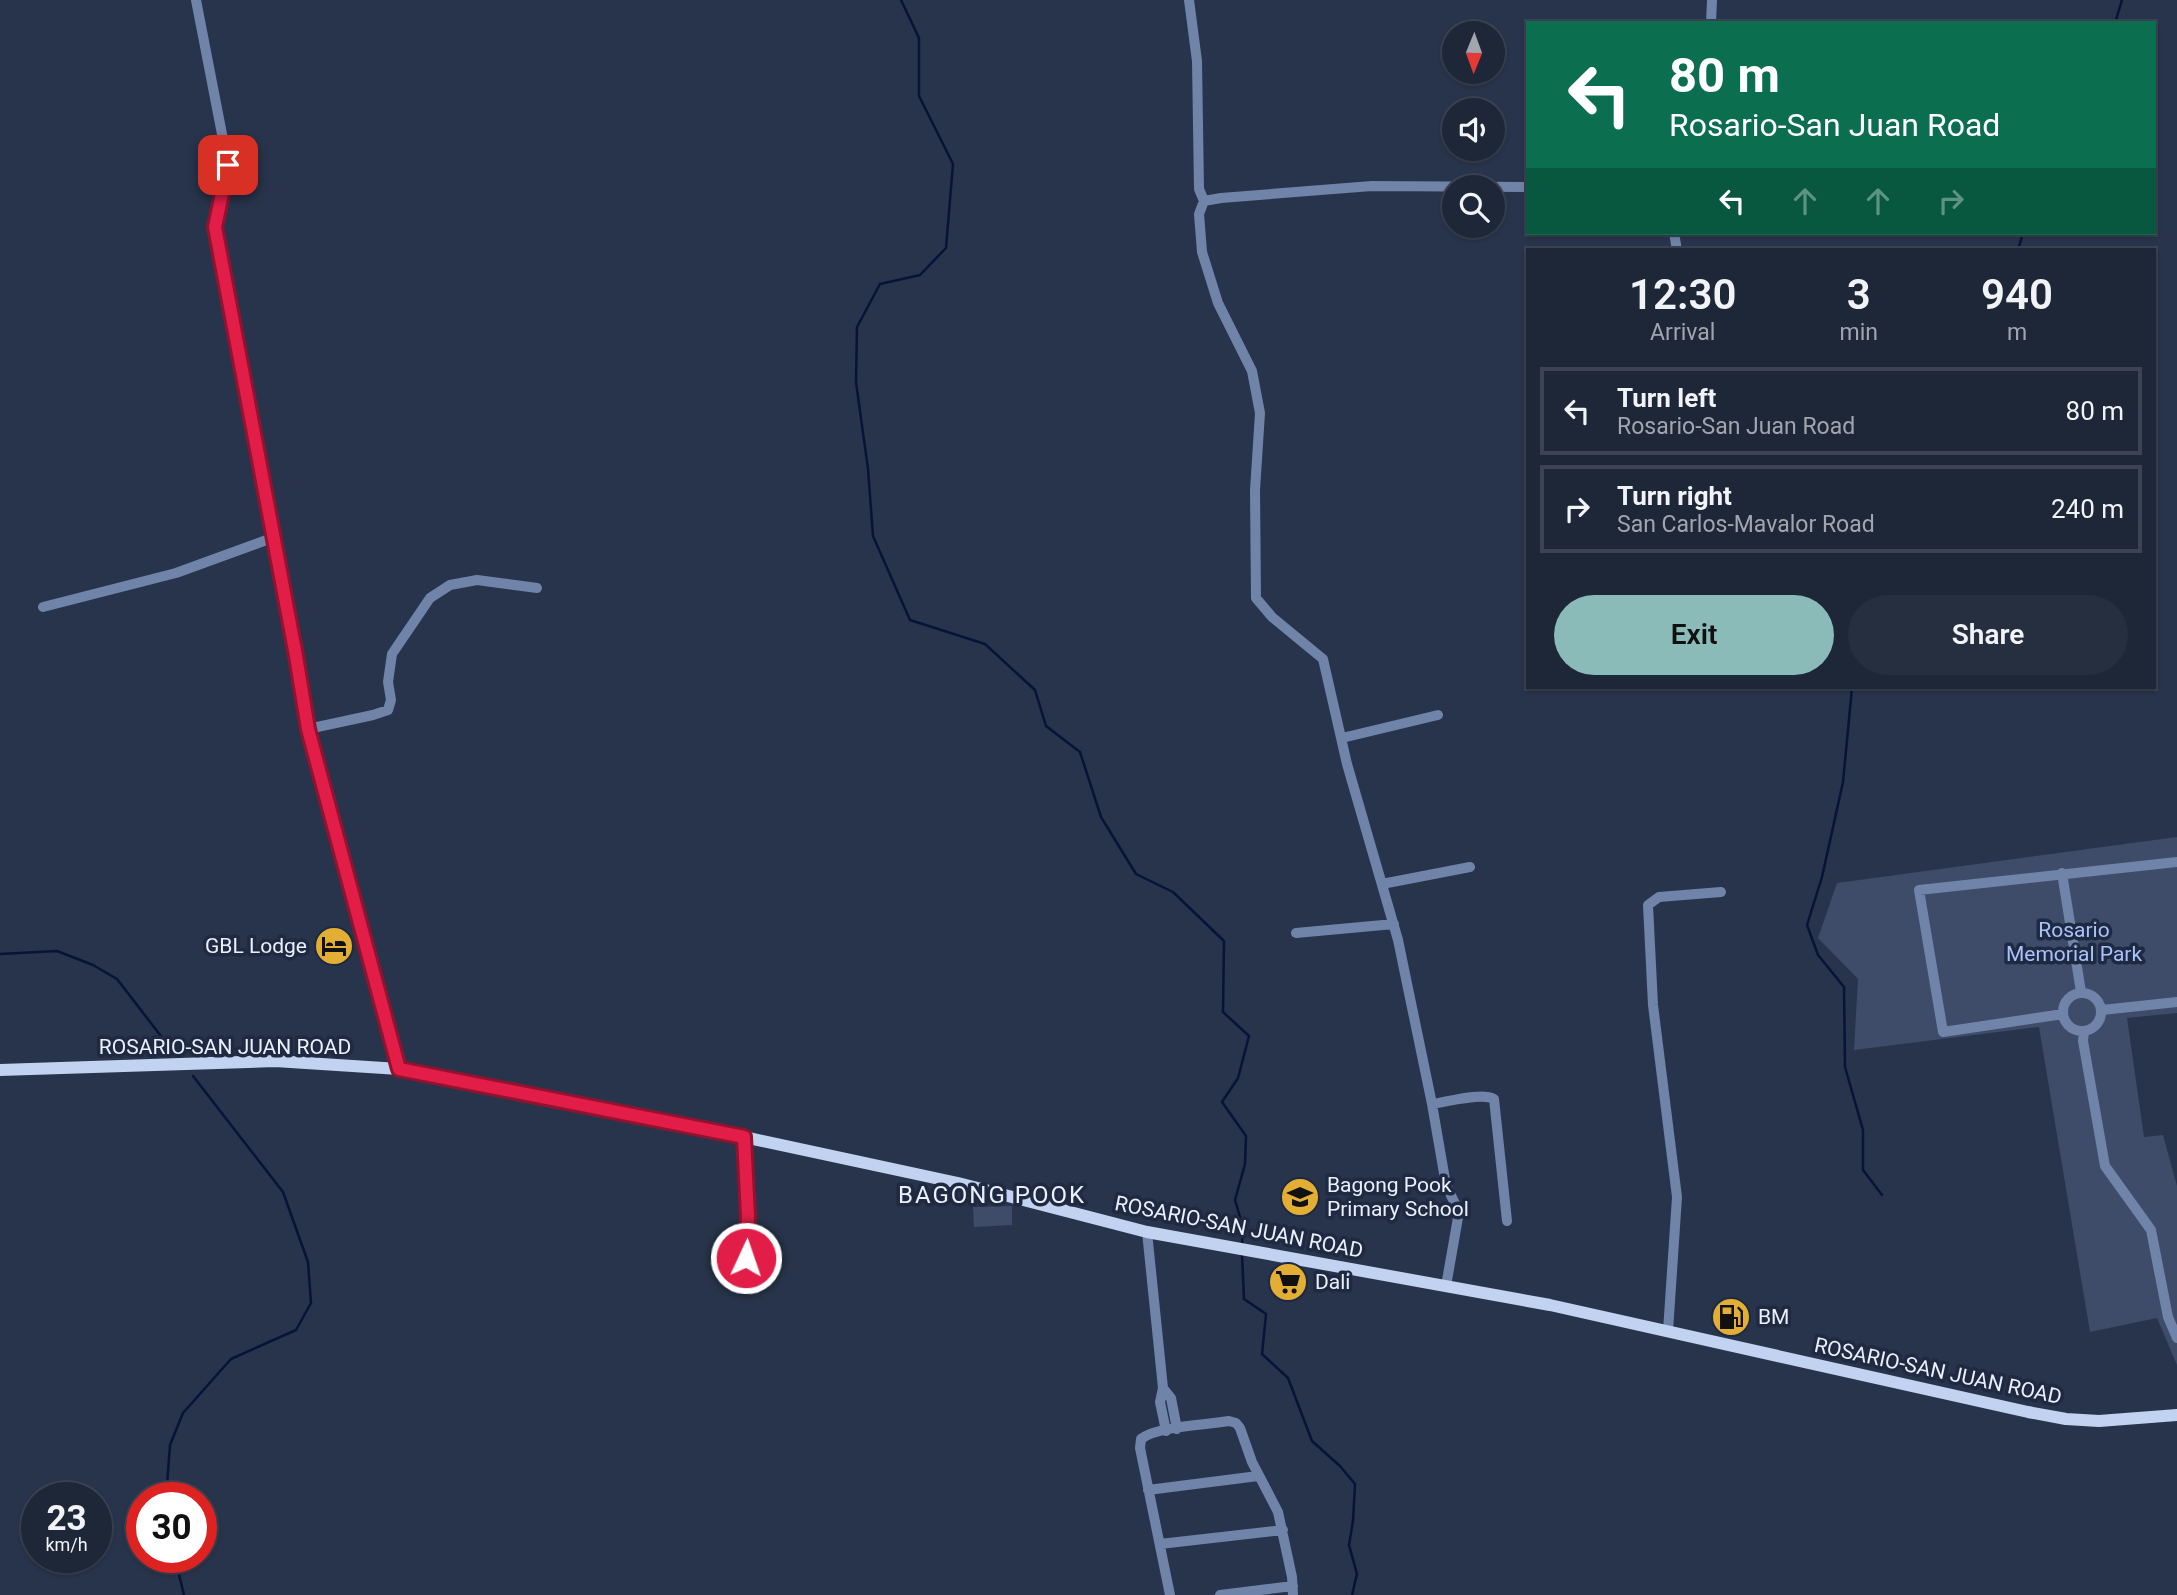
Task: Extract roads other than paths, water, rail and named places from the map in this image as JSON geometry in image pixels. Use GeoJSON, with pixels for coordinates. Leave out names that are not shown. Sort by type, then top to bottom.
{"type":"FeatureCollection","features":[{"type":"Feature","properties":{"kind":"main road","name":"ROSARIO-SAN JUAN ROAD"},"geometry":{"type":"LineString","coordinates":[[0,1070],[275,1061],[399,1069],[744,1137],[958,1184],[1147,1232],[1550,1305],[2028,1412],[2066,1419],[2099,1421],[2177,1415]]}},
{"type":"Feature","properties":{"kind":"street"},"geometry":{"type":"LineString","coordinates":[[196,0],[228,165],[215,227],[308,729],[399,1069]]}},
{"type":"Feature","properties":{"kind":"street"},"geometry":{"type":"LineString","coordinates":[[1189,0],[1197,61],[1199,189],[1204,201],[1199,215],[1202,251],[1218,303],[1252,372],[1260,413],[1255,490],[1256,598],[1272,617],[1323,659],[1394,924],[1446,1185],[1459,1212],[1446,1286]]}},
{"type":"Feature","properties":{"kind":"street"},"geometry":{"type":"LineString","coordinates":[[1712,0],[1712,21]]}},
{"type":"Feature","properties":{"kind":"street"},"geometry":{"type":"LineString","coordinates":[[1204,201],[1373,186],[1526,187]]}},
{"type":"Feature","properties":{"kind":"street"},"geometry":{"type":"LineString","coordinates":[[43,607],[176,573],[272,538]]}},
{"type":"Feature","properties":{"kind":"street"},"geometry":{"type":"LineString","coordinates":[[308,729],[388,710],[391,700],[388,682],[392,654],[430,598],[450,585],[477,580],[537,588]]}},
{"type":"Feature","properties":{"kind":"street"},"geometry":{"type":"LineString","coordinates":[[1342,738],[1438,715]]}},
{"type":"Feature","properties":{"kind":"street"},"geometry":{"type":"LineString","coordinates":[[2063,1014],[1942,1032],[1919,890],[2177,862]]}},
{"type":"Feature","properties":{"kind":"street"},"geometry":{"type":"LineString","coordinates":[[1382,884],[1471,867]]}},
{"type":"Feature","properties":{"kind":"street"},"geometry":{"type":"LineString","coordinates":[[2062,873],[2081,992]]}},
{"type":"Feature","properties":{"kind":"street"},"geometry":{"type":"LineString","coordinates":[[1668,1331],[1678,1197],[1653,1005],[1648,905],[1659,897],[1721,892]]}},
{"type":"Feature","properties":{"kind":"street"},"geometry":{"type":"LineString","coordinates":[[1296,933],[1394,924]]}},
{"type":"Feature","properties":{"kind":"street"},"geometry":{"type":"LineString","coordinates":[[2081,992],[2097,999],[2102,1010],[2095,1027],[2084,1031],[2070,1027],[2063,1014],[2065,1002],[2081,992]]}},
{"type":"Feature","properties":{"kind":"street"},"geometry":{"type":"LineString","coordinates":[[2102,1010],[2177,1002]]}},
{"type":"Feature","properties":{"kind":"street"},"geometry":{"type":"LineString","coordinates":[[2084,1031],[2083,1041],[2105,1166],[2151,1230],[2168,1317],[2177,1338]]}},
{"type":"Feature","properties":{"kind":"street"},"geometry":{"type":"LineString","coordinates":[[1432,1104],[1481,1096],[1494,1099],[1507,1221]]}},
{"type":"Feature","properties":{"kind":"street"},"geometry":{"type":"LineString","coordinates":[[744,1137],[748,1216],[746,1258]]}},
{"type":"Feature","properties":{"kind":"street"},"geometry":{"type":"LineString","coordinates":[[1147,1232],[1163,1388],[1160,1402],[1171,1430]]}},
{"type":"Feature","properties":{"kind":"street"},"geometry":{"type":"LineString","coordinates":[[1170,1595],[1140,1448],[1141,1439],[1150,1434],[1229,1421],[1240,1428],[1258,1476],[1275,1504],[1283,1530],[1293,1590],[1220,1595]]}},
{"type":"Feature","properties":{"kind":"street"},"geometry":{"type":"LineString","coordinates":[[1148,1490],[1258,1476]]}},
{"type":"Feature","properties":{"kind":"street"},"geometry":{"type":"LineString","coordinates":[[1160,1544],[1283,1530]]}},
{"type":"Feature","properties":{"kind":"waterway"},"geometry":{"type":"LineString","coordinates":[[901,0],[919,38],[919,96],[953,164],[946,248],[920,275],[880,284],[857,327],[856,382],[868,469],[873,536],[910,620],[985,644],[1035,690],[1046,726],[1080,752],[1101,817],[1136,874],[1173,892],[1224,941],[1223,1012],[1249,1036],[1238,1078],[1222,1102],[1246,1136],[1245,1164],[1235,1200],[1243,1227],[1242,1245]]}},
{"type":"Feature","properties":{"kind":"waterway"},"geometry":{"type":"LineString","coordinates":[[2116,21],[2122,0]]}},
{"type":"Feature","properties":{"kind":"waterway"},"geometry":{"type":"LineString","coordinates":[[2019,248],[2022,235]]}},
{"type":"Feature","properties":{"kind":"waterway"},"geometry":{"type":"LineString","coordinates":[[1852,689],[1843,782],[1822,877],[1807,925],[1818,955],[1844,987],[1845,1067],[1863,1130],[1863,1170],[1882,1195]]}},
{"type":"Feature","properties":{"kind":"waterway"},"geometry":{"type":"LineString","coordinates":[[0,954],[57,951],[93,965],[117,979],[174,1053]]}},
{"type":"Feature","properties":{"kind":"waterway"},"geometry":{"type":"LineString","coordinates":[[167,1482],[170,1445],[183,1413],[231,1359],[296,1330],[311,1303],[308,1262],[283,1192],[193,1076]]}},
{"type":"Feature","properties":{"kind":"waterway"},"geometry":{"type":"LineString","coordinates":[[1242,1255],[1244,1299],[1266,1314],[1262,1354],[1288,1378],[1312,1441],[1340,1466],[1355,1484],[1349,1545],[1357,1574],[1352,1595]]}},
{"type":"Feature","properties":{"kind":"waterway"},"geometry":{"type":"LineString","coordinates":[[179,1573],[184,1595]]}},
{"type":"Feature","properties":{"kind":"place","name":"GBL Lodge"},"geometry":{"type":"Point","coordinates":[334,946]}},
{"type":"Feature","properties":{"kind":"place","name":"Bagong Pook Primary School"},"geometry":{"type":"Point","coordinates":[1300,1197]}},
{"type":"Feature","properties":{"kind":"place","name":"Dali"},"geometry":{"type":"Point","coordinates":[1288,1282]}},
{"type":"Feature","properties":{"kind":"place","name":"BM"},"geometry":{"type":"Point","coordinates":[1731,1317]}},
{"type":"Feature","properties":{"kind":"district","name":"BAGONG POOK"},"geometry":{"type":"Point","coordinates":[992,1195]}},
{"type":"Feature","properties":{"kind":"park label","name":"Rosario Memorial Park"},"geometry":{"type":"Point","coordinates":[2074,942]}}]}
